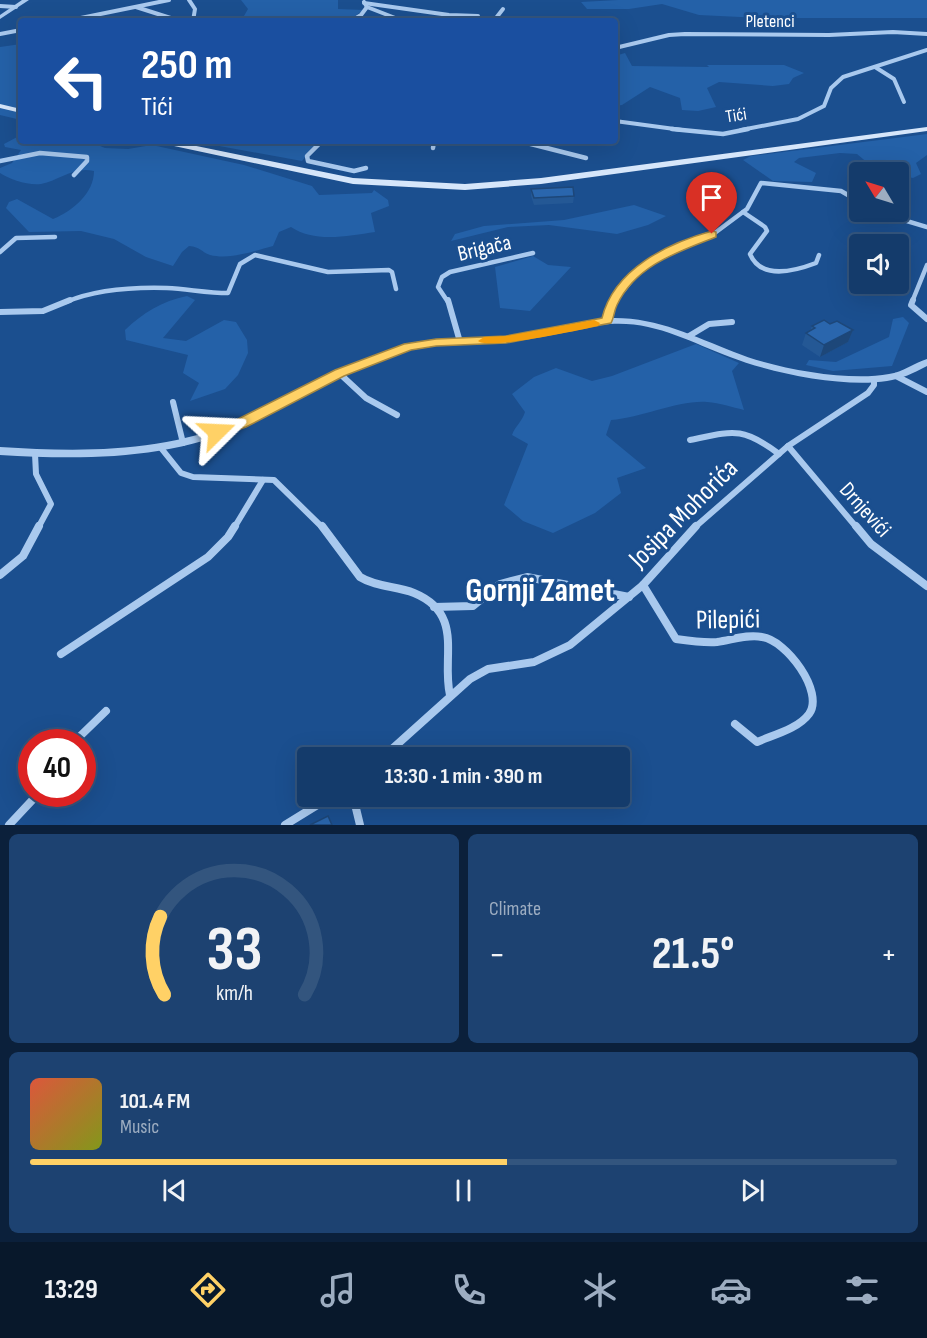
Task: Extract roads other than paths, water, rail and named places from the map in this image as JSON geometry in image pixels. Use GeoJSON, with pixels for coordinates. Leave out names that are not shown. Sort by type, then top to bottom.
{"type":"FeatureCollection","features":[{"type":"Feature","properties":{"kind":"main road"},"geometry":{"type":"LineString","coordinates":[[0,106],[18,110]]}},
{"type":"Feature","properties":{"kind":"main road"},"geometry":{"type":"LineString","coordinates":[[174,144],[353,181],[465,187],[541,181],[927,129]]}},
{"type":"Feature","properties":{"kind":"street"},"geometry":{"type":"LineString","coordinates":[[0,17],[26,0]]}},
{"type":"Feature","properties":{"kind":"street"},"geometry":{"type":"LineString","coordinates":[[81,18],[169,0]]}},
{"type":"Feature","properties":{"kind":"street"},"geometry":{"type":"LineString","coordinates":[[189,0],[195,9],[194,18]]}},
{"type":"Feature","properties":{"kind":"street"},"geometry":{"type":"LineString","coordinates":[[365,3],[393,17],[413,10]]}},
{"type":"Feature","properties":{"kind":"street"},"geometry":{"type":"LineString","coordinates":[[365,3],[478,16]]}},
{"type":"Feature","properties":{"kind":"street"},"geometry":{"type":"LineString","coordinates":[[356,18],[361,15],[365,3]]}},
{"type":"Feature","properties":{"kind":"street"},"geometry":{"type":"LineString","coordinates":[[0,6],[16,7]]}},
{"type":"Feature","properties":{"kind":"street"},"geometry":{"type":"LineString","coordinates":[[136,7],[142,11],[169,18]]}},
{"type":"Feature","properties":{"kind":"street"},"geometry":{"type":"LineString","coordinates":[[496,18],[503,9]]}},
{"type":"Feature","properties":{"kind":"street"},"geometry":{"type":"LineString","coordinates":[[0,34],[18,31]]}},
{"type":"Feature","properties":{"kind":"street","name":"Pletenci"},"geometry":{"type":"LineString","coordinates":[[618,47],[669,35],[685,34],[830,35],[892,32],[927,34]]}},
{"type":"Feature","properties":{"kind":"street"},"geometry":{"type":"LineString","coordinates":[[875,67],[927,50]]}},
{"type":"Feature","properties":{"kind":"street"},"geometry":{"type":"LineString","coordinates":[[875,67],[894,79],[904,102]]}},
{"type":"Feature","properties":{"kind":"street","name":"Tići"},"geometry":{"type":"LineString","coordinates":[[618,121],[693,132],[734,132],[798,119],[824,106],[831,88],[843,77],[875,67]]}},
{"type":"Feature","properties":{"kind":"street"},"geometry":{"type":"LineString","coordinates":[[319,144],[307,156],[308,160],[354,171],[366,168]]}},
{"type":"Feature","properties":{"kind":"street"},"geometry":{"type":"LineString","coordinates":[[531,144],[586,158]]}},
{"type":"Feature","properties":{"kind":"street"},"geometry":{"type":"LineString","coordinates":[[0,162],[40,153],[87,157],[87,161],[74,175]]}},
{"type":"Feature","properties":{"kind":"street"},"geometry":{"type":"LineString","coordinates":[[607,321],[608,313],[615,300],[644,265],[662,254],[712,234],[747,209],[761,183],[841,191],[849,196]]}},
{"type":"Feature","properties":{"kind":"street"},"geometry":{"type":"LineString","coordinates":[[743,212],[765,227],[766,231],[750,254],[754,263],[761,267],[777,271],[803,267],[816,262],[819,255]]}},
{"type":"Feature","properties":{"kind":"street"},"geometry":{"type":"LineString","coordinates":[[909,222],[927,226]]}},
{"type":"Feature","properties":{"kind":"street"},"geometry":{"type":"LineString","coordinates":[[0,252],[16,238],[55,237]]}},
{"type":"Feature","properties":{"kind":"street","name":"Brigača"},"geometry":{"type":"LineString","coordinates":[[460,342],[447,298],[438,287],[442,277],[450,272],[533,254]]}},
{"type":"Feature","properties":{"kind":"street"},"geometry":{"type":"LineString","coordinates":[[0,312],[44,311],[85,294],[112,290],[168,288],[228,293],[231,281],[242,261],[247,256],[255,255],[328,272],[389,270],[392,272],[396,288]]}},
{"type":"Feature","properties":{"kind":"street"},"geometry":{"type":"LineString","coordinates":[[927,265],[911,305],[927,319]]}},
{"type":"Feature","properties":{"kind":"street"},"geometry":{"type":"LineString","coordinates":[[0,452],[90,456],[161,448],[241,423],[339,373],[409,347],[506,339],[607,321],[651,323],[770,368],[817,376],[873,379],[897,376],[927,362]]}},
{"type":"Feature","properties":{"kind":"street"},"geometry":{"type":"LineString","coordinates":[[689,336],[709,324],[732,322]]}},
{"type":"Feature","properties":{"kind":"street"},"geometry":{"type":"LineString","coordinates":[[339,373],[366,398],[397,415]]}},
{"type":"Feature","properties":{"kind":"street"},"geometry":{"type":"LineString","coordinates":[[897,376],[927,392]]}},
{"type":"Feature","properties":{"kind":"street","name":"Josipa Mohorića"},"geometry":{"type":"LineString","coordinates":[[394,747],[470,679],[488,669],[534,662],[570,645],[643,585],[703,518],[788,446],[868,393],[874,385],[873,379]]}},
{"type":"Feature","properties":{"kind":"street"},"geometry":{"type":"LineString","coordinates":[[173,402],[183,442]]}},
{"type":"Feature","properties":{"kind":"street","name":"Josipa Mohorića"},"geometry":{"type":"LineString","coordinates":[[690,440],[739,431],[756,436],[779,454]]}},
{"type":"Feature","properties":{"kind":"street","name":"Drnjevići"},"geometry":{"type":"LineString","coordinates":[[788,446],[871,544],[927,586]]}},
{"type":"Feature","properties":{"kind":"street"},"geometry":{"type":"LineString","coordinates":[[161,448],[181,473],[210,478],[274,480],[332,536],[348,565],[367,581],[421,596],[434,607],[451,637],[452,647],[447,684],[450,695]]}},
{"type":"Feature","properties":{"kind":"street"},"geometry":{"type":"LineString","coordinates":[[0,575],[23,556],[51,504],[37,482],[34,471],[35,454]]}},
{"type":"Feature","properties":{"kind":"street"},"geometry":{"type":"LineString","coordinates":[[61,654],[208,556],[228,537],[263,480]]}},
{"type":"Feature","properties":{"kind":"street"},"geometry":{"type":"LineString","coordinates":[[434,607],[473,606],[500,584],[527,577],[629,597]]}},
{"type":"Feature","properties":{"kind":"street","name":"Pilepići"},"geometry":{"type":"LineString","coordinates":[[643,585],[676,639],[697,642],[762,636],[781,643],[795,659],[813,693],[812,711],[804,722],[757,742],[735,724]]}},
{"type":"Feature","properties":{"kind":"street"},"geometry":{"type":"LineString","coordinates":[[85,729],[106,711]]}},
{"type":"Feature","properties":{"kind":"street"},"geometry":{"type":"LineString","coordinates":[[9,825],[26,807]]}},
{"type":"Feature","properties":{"kind":"street"},"geometry":{"type":"LineString","coordinates":[[285,825],[314,807]]}},
{"type":"Feature","properties":{"kind":"street"},"geometry":{"type":"LineString","coordinates":[[356,807],[360,825]]}},
{"type":"Feature","properties":{"kind":"district","name":"Gornji Zamet"},"geometry":{"type":"Point","coordinates":[540,589]}}]}
